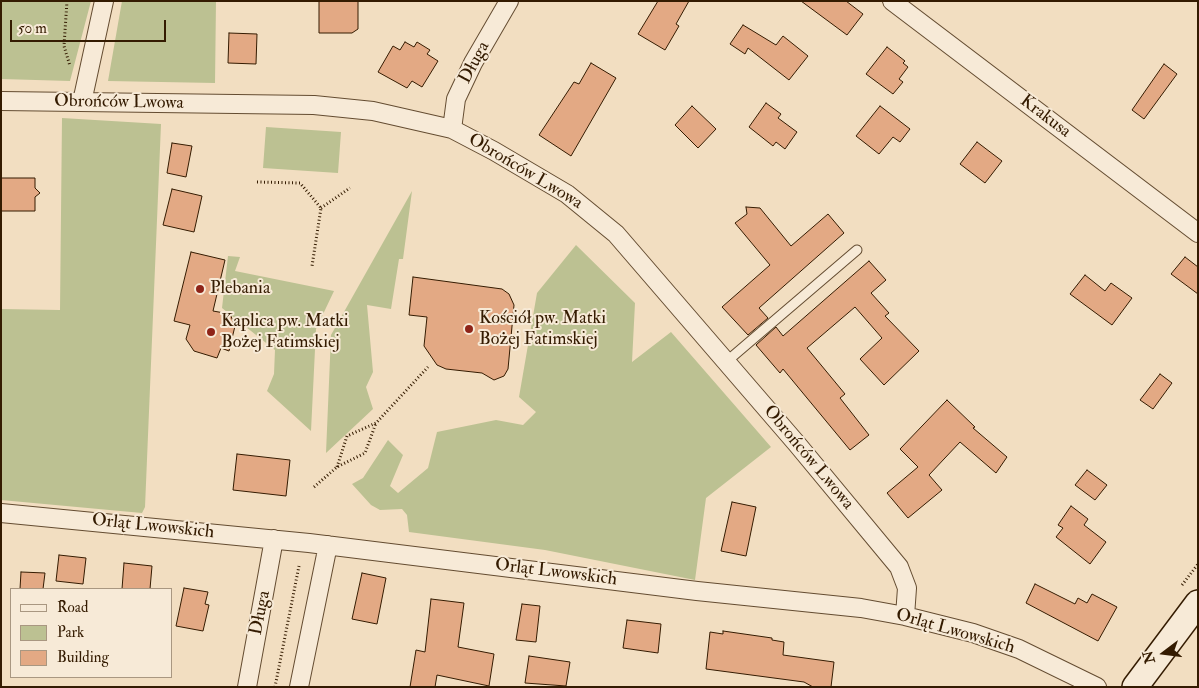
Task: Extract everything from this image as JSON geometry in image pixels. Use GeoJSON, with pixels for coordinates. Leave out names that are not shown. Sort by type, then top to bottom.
{"type":"FeatureCollection","features":[{"type":"Feature","properties":{"kind":"main road"},"geometry":{"type":"LineString","coordinates":[[1135,687],[1198,603]]}},
{"type":"Feature","properties":{"kind":"street"},"geometry":{"type":"LineString","coordinates":[[82,102],[104,1]]}},
{"type":"Feature","properties":{"kind":"street","name":"Długa"},"geometry":{"type":"LineString","coordinates":[[452,129],[456,99],[473,63],[509,1]]}},
{"type":"Feature","properties":{"kind":"street","name":"Krakusa"},"geometry":{"type":"LineString","coordinates":[[892,1],[1198,233]]}},
{"type":"Feature","properties":{"kind":"street","name":"Obrońców Lwowa"},"geometry":{"type":"LineString","coordinates":[[1,101],[314,105],[373,111],[452,129],[567,194],[616,234],[797,444],[899,567],[907,588],[904,616]]}},
{"type":"Feature","properties":{"kind":"street","name":"Orląt Lwowskich"},"geometry":{"type":"LineString","coordinates":[[1,513],[274,539],[687,589],[862,608],[973,633],[1018,649],[1097,687]]}},
{"type":"Feature","properties":{"kind":"street","name":"Długa"},"geometry":{"type":"LineString","coordinates":[[247,687],[274,539]]}},
{"type":"Feature","properties":{"kind":"street"},"geometry":{"type":"LineString","coordinates":[[299,687],[328,545]]}},
{"type":"Feature","properties":{"kind":"lane"},"geometry":{"type":"LineString","coordinates":[[726,362],[857,250]]}},
{"type":"Feature","properties":{"kind":"path"},"geometry":{"type":"LineString","coordinates":[[67,1],[64,46],[82,102]]}},
{"type":"Feature","properties":{"kind":"path"},"geometry":{"type":"LineString","coordinates":[[257,182],[300,183],[321,208]]}},
{"type":"Feature","properties":{"kind":"path"},"geometry":{"type":"LineString","coordinates":[[312,266],[321,208],[350,188]]}},
{"type":"Feature","properties":{"kind":"path"},"geometry":{"type":"LineString","coordinates":[[337,467],[347,436],[376,423],[428,367]]}},
{"type":"Feature","properties":{"kind":"path"},"geometry":{"type":"LineString","coordinates":[[314,487],[337,467],[366,453],[376,423]]}},
{"type":"Feature","properties":{"kind":"path"},"geometry":{"type":"LineString","coordinates":[[290,565],[308,566]]}},
{"type":"Feature","properties":{"kind":"path"},"geometry":{"type":"LineString","coordinates":[[275,687],[299,566]]}},
{"type":"Feature","properties":{"kind":"green space"},"geometry":{"type":"Polygon","coordinates":[[[1,1],[91,1],[70,81],[1,79],[1,1]]]}},
{"type":"Feature","properties":{"kind":"green space"},"geometry":{"type":"Polygon","coordinates":[[[122,1],[216,1],[215,83],[108,81],[122,1]]]}},
{"type":"Feature","properties":{"kind":"green space"},"geometry":{"type":"Polygon","coordinates":[[[62,118],[161,124],[145,507],[142,513],[1,500],[1,309],[60,310],[62,118]]]}},
{"type":"Feature","properties":{"kind":"green space"},"geometry":{"type":"Polygon","coordinates":[[[266,127],[341,132],[338,173],[263,168],[266,127]]]}},
{"type":"Feature","properties":{"kind":"green space"},"geometry":{"type":"Polygon","coordinates":[[[412,191],[403,259],[399,259],[391,309],[367,305],[373,372],[366,387],[373,409],[326,453],[331,335],[412,191]]]}},
{"type":"Feature","properties":{"kind":"green space"},"geometry":{"type":"Polygon","coordinates":[[[576,245],[635,303],[632,362],[671,332],[771,447],[706,498],[695,580],[545,550],[409,532],[407,515],[402,509],[380,510],[371,505],[352,484],[363,478],[388,440],[403,455],[390,486],[398,493],[428,468],[437,432],[496,420],[523,425],[536,412],[519,397],[537,293],[576,245]]]}},
{"type":"Feature","properties":{"kind":"green space"},"geometry":{"type":"Polygon","coordinates":[[[228,256],[240,257],[235,271],[334,291],[316,329],[311,431],[267,391],[274,374],[275,350],[222,308],[228,256]]]}},
{"type":"Feature","properties":{"kind":"building"},"geometry":{"type":"Polygon","coordinates":[[[319,1],[358,1],[358,29],[352,33],[319,33],[319,1]]]}},
{"type":"Feature","properties":{"kind":"building"},"geometry":{"type":"Polygon","coordinates":[[[658,1],[689,1],[676,24],[679,26],[665,50],[638,34],[658,1]]]}},
{"type":"Feature","properties":{"kind":"building"},"geometry":{"type":"Polygon","coordinates":[[[801,1],[846,1],[863,14],[847,35],[801,1]]]}},
{"type":"Feature","properties":{"kind":"building"},"geometry":{"type":"Polygon","coordinates":[[[743,25],[776,45],[783,36],[808,56],[789,80],[748,48],[745,54],[730,44],[743,25]]]}},
{"type":"Feature","properties":{"kind":"building"},"geometry":{"type":"Polygon","coordinates":[[[229,33],[257,34],[256,64],[228,63],[229,33]]]}},
{"type":"Feature","properties":{"kind":"building"},"geometry":{"type":"Polygon","coordinates":[[[405,42],[414,47],[417,42],[430,50],[427,54],[438,61],[422,87],[412,81],[407,88],[378,72],[393,46],[400,50],[405,42]]]}},
{"type":"Feature","properties":{"kind":"building"},"geometry":{"type":"Polygon","coordinates":[[[887,47],[905,61],[903,63],[908,67],[899,79],[903,82],[893,94],[866,74],[887,47]]]}},
{"type":"Feature","properties":{"kind":"building"},"geometry":{"type":"Polygon","coordinates":[[[591,63],[616,78],[571,156],[539,135],[574,82],[579,84],[591,63]]]}},
{"type":"Feature","properties":{"kind":"building"},"geometry":{"type":"Polygon","coordinates":[[[1164,64],[1177,74],[1144,119],[1132,110],[1164,64]]]}},
{"type":"Feature","properties":{"kind":"building"},"geometry":{"type":"Polygon","coordinates":[[[766,103],[781,114],[778,118],[797,132],[785,149],[776,142],[773,146],[749,127],[766,103]]]}},
{"type":"Feature","properties":{"kind":"building"},"geometry":{"type":"Polygon","coordinates":[[[692,106],[716,129],[698,148],[675,125],[692,106]]]}},
{"type":"Feature","properties":{"kind":"building"},"geometry":{"type":"Polygon","coordinates":[[[880,106],[910,129],[900,142],[893,137],[879,154],[856,136],[880,106]]]}},
{"type":"Feature","properties":{"kind":"building"},"geometry":{"type":"Polygon","coordinates":[[[977,142],[1002,161],[985,183],[960,164],[977,142]]]}},
{"type":"Feature","properties":{"kind":"building"},"geometry":{"type":"Polygon","coordinates":[[[172,143],[192,146],[186,177],[167,173],[172,143]]]}},
{"type":"Feature","properties":{"kind":"building"},"geometry":{"type":"Polygon","coordinates":[[[1,178],[35,178],[35,188],[40,193],[35,197],[35,211],[1,211],[1,178]]]}},
{"type":"Feature","properties":{"kind":"building"},"geometry":{"type":"Polygon","coordinates":[[[172,189],[202,196],[194,232],[163,225],[172,189]]]}},
{"type":"Feature","properties":{"kind":"building"},"geometry":{"type":"Polygon","coordinates":[[[746,207],[760,208],[791,246],[828,214],[844,233],[759,308],[768,318],[748,335],[722,307],[770,265],[735,223],[747,214],[746,207]]]}},
{"type":"Feature","properties":{"kind":"building"},"geometry":{"type":"Polygon","coordinates":[[[191,252],[225,260],[213,311],[230,314],[235,326],[229,351],[221,348],[217,358],[194,351],[186,339],[190,325],[174,321],[191,252]]]}},
{"type":"Feature","properties":{"kind":"building"},"geometry":{"type":"Polygon","coordinates":[[[1185,257],[1198,267],[1198,294],[1171,274],[1185,257]]]}},
{"type":"Feature","properties":{"kind":"building"},"geometry":{"type":"Polygon","coordinates":[[[869,261],[886,280],[871,293],[889,313],[885,316],[919,351],[884,385],[860,359],[882,338],[855,307],[807,348],[845,394],[840,398],[869,435],[850,450],[783,369],[780,373],[756,345],[776,327],[783,336],[869,261]]]}},
{"type":"Feature","properties":{"kind":"building"},"geometry":{"type":"Polygon","coordinates":[[[1085,275],[1105,291],[1111,283],[1132,298],[1112,325],[1070,294],[1085,275]]]}},
{"type":"Feature","properties":{"kind":"building","name":"Kościół pw. Matki Bożej Fatimskiej"},"geometry":{"type":"Polygon","coordinates":[[[413,277],[502,289],[509,294],[514,305],[508,369],[504,376],[494,380],[482,373],[446,369],[437,365],[424,346],[427,317],[409,315],[413,277]]]}},
{"type":"Feature","properties":{"kind":"building"},"geometry":{"type":"Polygon","coordinates":[[[1160,374],[1172,383],[1153,409],[1140,400],[1160,374]]]}},
{"type":"Feature","properties":{"kind":"building"},"geometry":{"type":"Polygon","coordinates":[[[947,400],[975,427],[973,428],[1007,457],[996,473],[960,442],[929,475],[942,490],[908,518],[887,493],[918,467],[900,449],[947,400]]]}},
{"type":"Feature","properties":{"kind":"building"},"geometry":{"type":"Polygon","coordinates":[[[237,454],[290,460],[286,496],[233,490],[237,454]]]}},
{"type":"Feature","properties":{"kind":"building"},"geometry":{"type":"Polygon","coordinates":[[[1087,470],[1107,485],[1095,500],[1075,485],[1087,470]]]}},
{"type":"Feature","properties":{"kind":"building"},"geometry":{"type":"Polygon","coordinates":[[[732,502],[756,507],[746,556],[721,551],[732,502]]]}},
{"type":"Feature","properties":{"kind":"building"},"geometry":{"type":"Polygon","coordinates":[[[1071,506],[1088,519],[1084,525],[1106,542],[1090,564],[1056,537],[1063,528],[1058,525],[1071,506]]]}},
{"type":"Feature","properties":{"kind":"building"},"geometry":{"type":"Polygon","coordinates":[[[59,555],[86,558],[83,584],[56,581],[59,555]]]}},
{"type":"Feature","properties":{"kind":"building"},"geometry":{"type":"Polygon","coordinates":[[[124,563],[152,566],[150,588],[122,588],[124,563]]]}},
{"type":"Feature","properties":{"kind":"building"},"geometry":{"type":"Polygon","coordinates":[[[21,572],[45,573],[43,588],[20,588],[21,572]]]}},
{"type":"Feature","properties":{"kind":"building"},"geometry":{"type":"Polygon","coordinates":[[[362,573],[386,578],[377,624],[352,619],[362,573]]]}},
{"type":"Feature","properties":{"kind":"building"},"geometry":{"type":"Polygon","coordinates":[[[1035,584],[1075,604],[1078,598],[1087,603],[1092,594],[1117,607],[1098,641],[1026,603],[1035,584]]]}},
{"type":"Feature","properties":{"kind":"building"},"geometry":{"type":"Polygon","coordinates":[[[184,588],[208,592],[205,604],[209,605],[203,631],[176,626],[184,588]]]}},
{"type":"Feature","properties":{"kind":"building"},"geometry":{"type":"Polygon","coordinates":[[[431,599],[464,603],[458,647],[494,654],[489,686],[437,675],[435,687],[410,687],[416,650],[425,652],[431,599]]]}},
{"type":"Feature","properties":{"kind":"building"},"geometry":{"type":"Polygon","coordinates":[[[522,604],[540,606],[536,642],[516,640],[522,604]]]}},
{"type":"Feature","properties":{"kind":"building"},"geometry":{"type":"Polygon","coordinates":[[[627,620],[661,624],[658,653],[623,648],[627,620]]]}},
{"type":"Feature","properties":{"kind":"building"},"geometry":{"type":"Polygon","coordinates":[[[723,631],[772,638],[772,640],[784,642],[783,655],[834,662],[831,687],[813,687],[804,682],[706,669],[710,632],[723,634],[723,631]]]}},
{"type":"Feature","properties":{"kind":"building"},"geometry":{"type":"Polygon","coordinates":[[[529,656],[570,662],[566,686],[525,683],[529,656]]]}},
{"type":"Feature","properties":{"kind":"place","name":"Plebania"},"geometry":{"type":"Point","coordinates":[200,289]}},
{"type":"Feature","properties":{"kind":"place","name":"Kościół pw. Matki Bożej Fatimskiej"},"geometry":{"type":"Point","coordinates":[469,329]}},
{"type":"Feature","properties":{"kind":"place","name":"Kaplica pw. Matki Bożej Fatimskiej"},"geometry":{"type":"Point","coordinates":[211,332]}}]}
